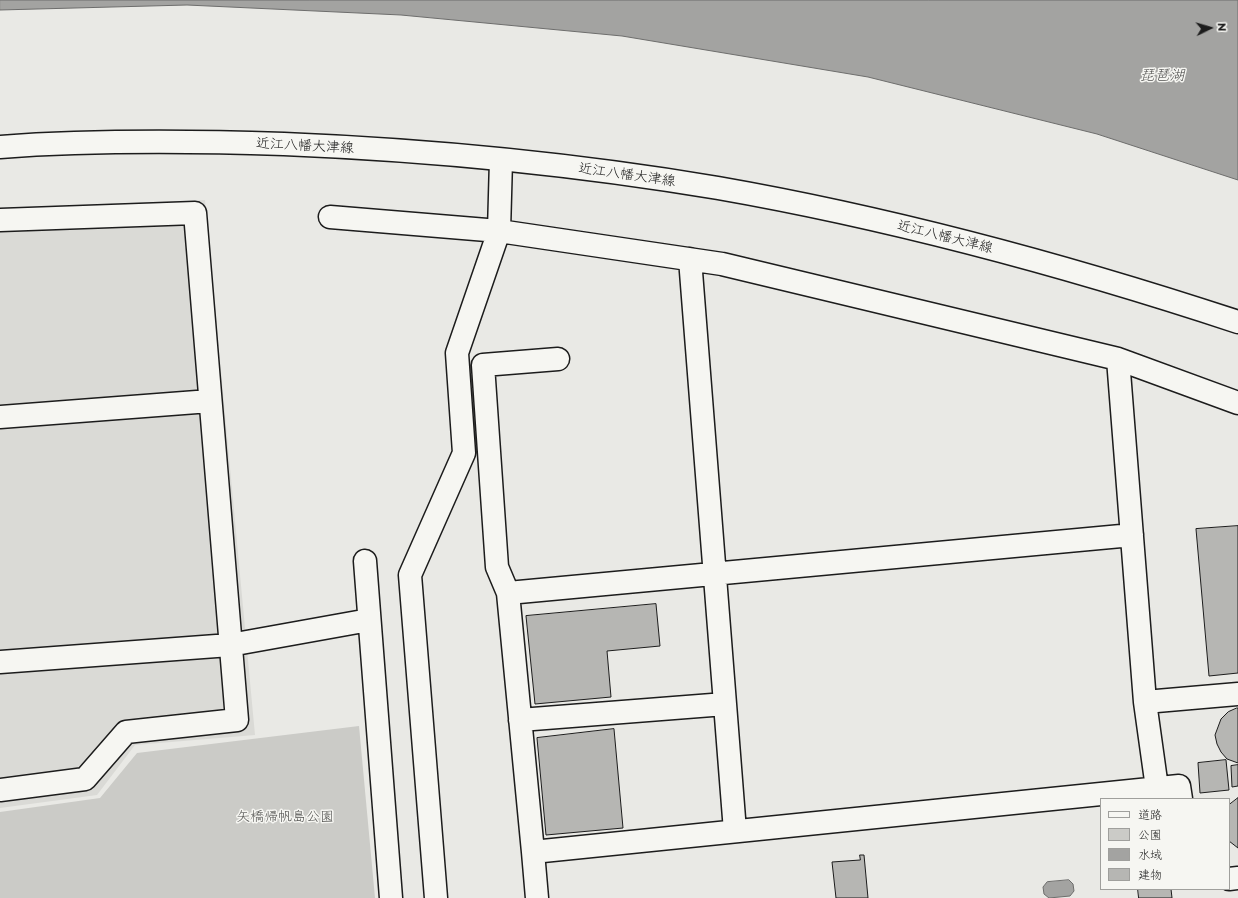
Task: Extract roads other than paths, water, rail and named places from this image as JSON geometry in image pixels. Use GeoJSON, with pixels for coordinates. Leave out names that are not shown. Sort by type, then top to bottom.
{"type":"FeatureCollection","features":[{"type":"Feature","properties":{"kind":"main road","name":"近江八幡大津線"},"geometry":{"type":"LineString","coordinates":[[0,147],[98,143],[239,143],[342,147],[501,160],[633,176],[719,189],[851,215],[1016,254],[1162,297],[1238,322]]}},
{"type":"Feature","properties":{"kind":"main road"},"geometry":{"type":"LineString","coordinates":[[436,898],[410,575],[464,453],[457,353],[499,231],[501,160]]}},
{"type":"Feature","properties":{"kind":"main road"},"geometry":{"type":"LineString","coordinates":[[0,220],[195,213],[237,720],[126,732],[85,779],[0,790]]}},
{"type":"Feature","properties":{"kind":"main road"},"geometry":{"type":"LineString","coordinates":[[330,218],[499,231],[722,264],[1118,359],[1238,403]]}},
{"type":"Feature","properties":{"kind":"main road"},"geometry":{"type":"LineString","coordinates":[[690,259],[735,831]]}},
{"type":"Feature","properties":{"kind":"main road"},"geometry":{"type":"LineString","coordinates":[[537,898],[508,593],[498,567],[483,365],[558,359]]}},
{"type":"Feature","properties":{"kind":"main road"},"geometry":{"type":"LineString","coordinates":[[1118,359],[1145,702],[1157,788]]}},
{"type":"Feature","properties":{"kind":"main road"},"geometry":{"type":"LineString","coordinates":[[0,417],[210,401]]}},
{"type":"Feature","properties":{"kind":"main road"},"geometry":{"type":"LineString","coordinates":[[508,593],[1132,535]]}},
{"type":"Feature","properties":{"kind":"main road"},"geometry":{"type":"LineString","coordinates":[[365,561],[391,898]]}},
{"type":"Feature","properties":{"kind":"main road"},"geometry":{"type":"LineString","coordinates":[[0,662],[230,645],[369,620]]}},
{"type":"Feature","properties":{"kind":"main road"},"geometry":{"type":"LineString","coordinates":[[1145,702],[1238,694]]}},
{"type":"Feature","properties":{"kind":"main road"},"geometry":{"type":"LineString","coordinates":[[520,720],[725,704]]}},
{"type":"Feature","properties":{"kind":"main road"},"geometry":{"type":"LineString","coordinates":[[533,852],[1179,786],[1181,798]]}},
{"type":"Feature","properties":{"kind":"water","name":"琵琶湖"},"geometry":{"type":"Polygon","coordinates":[[[0,0],[1238,0],[1238,180],[1097,134],[868,77],[622,36],[401,15],[187,5],[0,10],[0,0]]]}},
{"type":"Feature","properties":{"kind":"water"},"geometry":{"type":"Polygon","coordinates":[[[1069,880],[1073,884],[1074,891],[1070,896],[1049,898],[1044,894],[1043,887],[1047,882],[1069,880]]]}},
{"type":"Feature","properties":{"kind":"park label","name":"矢橋帰帆島公園"},"geometry":{"type":"Point","coordinates":[285,817]}}]}
